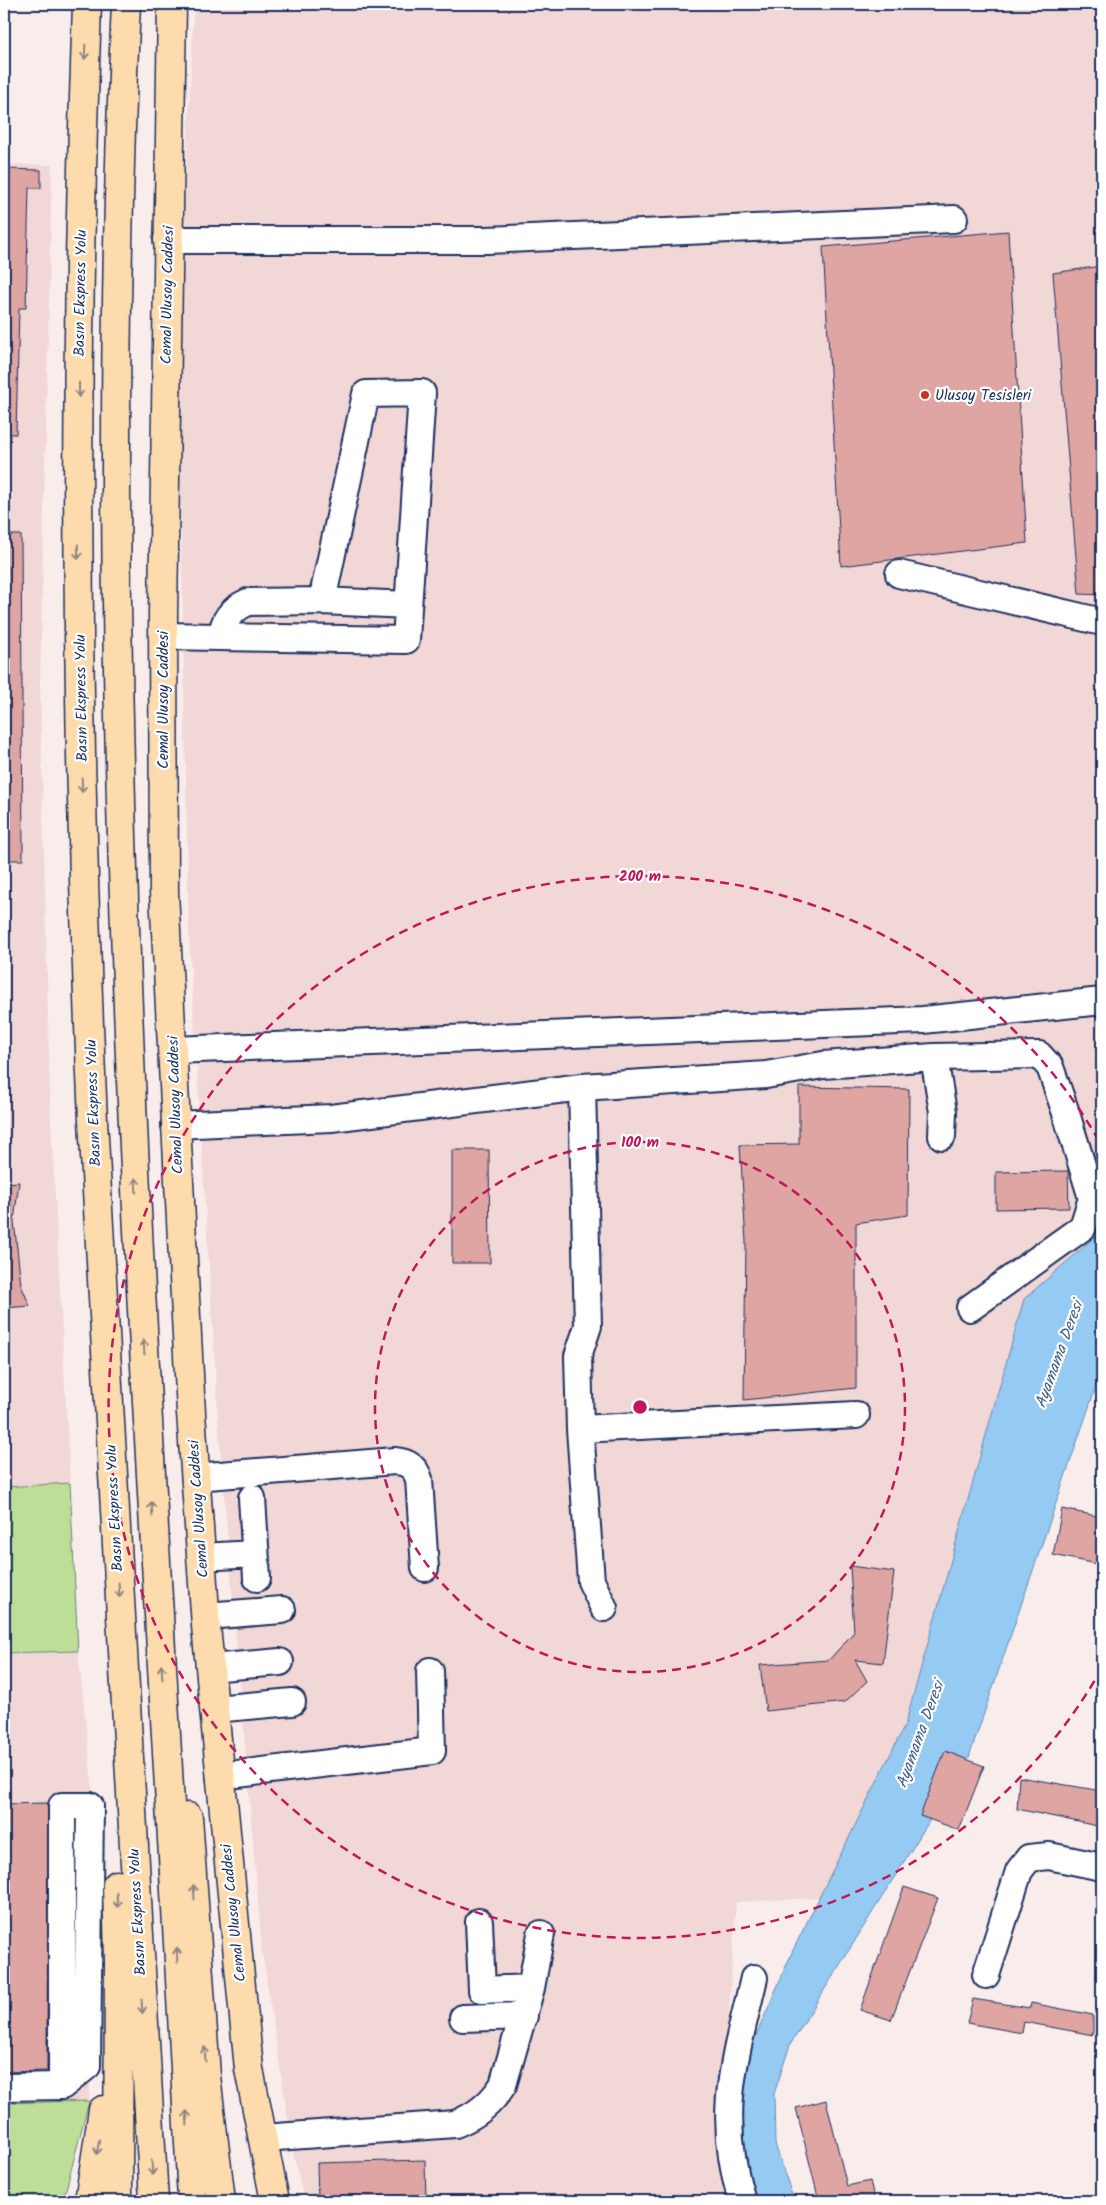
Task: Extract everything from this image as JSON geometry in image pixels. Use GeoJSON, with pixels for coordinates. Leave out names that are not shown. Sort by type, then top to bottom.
{"type":"FeatureCollection","features":[{"type":"Feature","properties":{"kind":"main road","name":"Basın Ekspress Yolu"},"geometry":{"type":"LineString","coordinates":[[87,4],[79,323],[78,550],[81,774],[93,1119],[154,2201]]}},
{"type":"Feature","properties":{"kind":"main road"},"geometry":{"type":"LineString","coordinates":[[126,4],[118,250],[116,497],[120,808],[137,1212],[192,2201]]}},
{"type":"Feature","properties":{"kind":"main road","name":"Cemal Ulusoy Caddesi"},"geometry":{"type":"LineString","coordinates":[[172,4],[167,240],[163,636],[164,892],[173,1050],[175,1125],[201,1557],[210,1668],[249,2069],[275,2201]]}},
{"type":"Feature","properties":{"kind":"main road"},"geometry":{"type":"LineString","coordinates":[[118,2201],[119,1959],[112,1679],[121,1642]]}},
{"type":"Feature","properties":{"kind":"main road"},"geometry":{"type":"LineString","coordinates":[[165,1720],[183,1782],[189,1822],[213,2137],[221,2201]]}},
{"type":"Feature","properties":{"kind":"main road"},"geometry":{"type":"LineString","coordinates":[[89,2201],[108,2072],[119,1959]]}},
{"type":"Feature","properties":{"kind":"main road"},"geometry":{"type":"LineString","coordinates":[[213,2137],[226,2201]]}},
{"type":"Feature","properties":{"kind":"street"},"geometry":{"type":"LineString","coordinates":[[167,240],[487,240],[954,219]]}},
{"type":"Feature","properties":{"kind":"street"},"geometry":{"type":"LineString","coordinates":[[163,636],[406,640],[422,393],[366,394],[322,601]]}},
{"type":"Feature","properties":{"kind":"street"},"geometry":{"type":"LineString","coordinates":[[899,574],[1102,622]]}},
{"type":"Feature","properties":{"kind":"street"},"geometry":{"type":"LineString","coordinates":[[222,637],[228,617],[240,606],[248,602],[322,601],[408,605]]}},
{"type":"Feature","properties":{"kind":"street"},"geometry":{"type":"LineString","coordinates":[[173,1050],[924,1020],[1102,1001]]}},
{"type":"Feature","properties":{"kind":"street"},"geometry":{"type":"LineString","coordinates":[[820,1024],[823,1065]]}},
{"type":"Feature","properties":{"kind":"street"},"geometry":{"type":"LineString","coordinates":[[175,1125],[331,1118],[582,1087],[766,1074],[823,1065],[934,1057],[1039,1056],[1050,1067],[1092,1198],[1082,1227],[970,1308]]}},
{"type":"Feature","properties":{"kind":"street"},"geometry":{"type":"LineString","coordinates":[[934,1057],[943,1112],[942,1136]]}},
{"type":"Feature","properties":{"kind":"street"},"geometry":{"type":"LineString","coordinates":[[582,1087],[588,1326],[578,1356],[580,1429],[591,1581],[604,1608]]}},
{"type":"Feature","properties":{"kind":"street"},"geometry":{"type":"LineString","coordinates":[[580,1429],[856,1416]]}},
{"type":"Feature","properties":{"kind":"street"},"geometry":{"type":"LineString","coordinates":[[196,1477],[402,1461],[414,1468],[419,1480],[425,1568]]}},
{"type":"Feature","properties":{"kind":"street"},"geometry":{"type":"LineString","coordinates":[[201,1557],[256,1566],[252,1498]]}},
{"type":"Feature","properties":{"kind":"street"},"geometry":{"type":"LineString","coordinates":[[206,1616],[282,1610]]}},
{"type":"Feature","properties":{"kind":"street"},"geometry":{"type":"LineString","coordinates":[[210,1668],[280,1662]]}},
{"type":"Feature","properties":{"kind":"street"},"geometry":{"type":"LineString","coordinates":[[220,1776],[432,1751],[430,1671]]}},
{"type":"Feature","properties":{"kind":"street"},"geometry":{"type":"LineString","coordinates":[[214,1708],[292,1702]]}},
{"type":"Feature","properties":{"kind":"street"},"geometry":{"type":"LineString","coordinates":[[4,2087],[62,2086],[86,2066],[90,1806],[62,1806],[62,2086]]}},
{"type":"Feature","properties":{"kind":"street"},"geometry":{"type":"LineString","coordinates":[[986,1976],[1018,1871],[1029,1858],[1049,1856],[1102,1866]]}},
{"type":"Feature","properties":{"kind":"street"},"geometry":{"type":"LineString","coordinates":[[479,1922],[482,1990],[531,1988]]}},
{"type":"Feature","properties":{"kind":"street"},"geometry":{"type":"LineString","coordinates":[[263,2138],[455,2124],[466,2120],[486,2106],[503,2085],[524,2016],[541,1934]]}},
{"type":"Feature","properties":{"kind":"street"},"geometry":{"type":"LineString","coordinates":[[742,2201],[730,2153],[728,2111],[733,2069],[754,1978]]}},
{"type":"Feature","properties":{"kind":"street"},"geometry":{"type":"LineString","coordinates":[[463,2018],[524,2016]]}},
{"type":"Feature","properties":{"kind":"shaded area"},"geometry":{"type":"Polygon","coordinates":[[[194,4],[1102,4],[1102,1231],[1024,1299],[905,1725],[819,1898],[736,1902],[720,2153],[734,2201],[304,2201],[293,2152],[262,1951],[219,1432],[189,938],[178,352],[194,4]]]}},
{"type":"Feature","properties":{"kind":"shaded area"},"geometry":{"type":"Polygon","coordinates":[[[4,164],[52,165],[40,685],[50,1100],[70,1483],[4,1487],[4,164]]]}},
{"type":"Feature","properties":{"kind":"shaded area"},"geometry":{"type":"Polygon","coordinates":[[[78,1651],[94,1801],[95,2002],[89,2101],[4,2103],[4,1653],[78,1651]]]}},
{"type":"Feature","properties":{"kind":"green space"},"geometry":{"type":"Polygon","coordinates":[[[70,1483],[78,1651],[4,1653],[4,1487],[70,1483]]]}},
{"type":"Feature","properties":{"kind":"green space"},"geometry":{"type":"Polygon","coordinates":[[[89,2101],[63,2201],[4,2201],[4,2103],[89,2101]]]}},
{"type":"Feature","properties":{"kind":"water","name":"Ayamama Deresi"},"geometry":{"type":"Polygon","coordinates":[[[1102,1231],[1102,1369],[969,1757],[790,2045],[774,2094],[775,2144],[794,2201],[753,2201],[736,2142],[746,2059],[793,1950],[905,1725],[1024,1299],[1102,1231]]]}},
{"type":"Feature","properties":{"kind":"building"},"geometry":{"type":"Polygon","coordinates":[[[4,169],[41,170],[41,188],[29,188],[26,308],[19,308],[16,434],[4,434],[4,169]]]}},
{"type":"Feature","properties":{"kind":"building","name":"Ulusoy Tesisleri"},"geometry":{"type":"Polygon","coordinates":[[[1008,231],[1027,543],[841,566],[823,247],[1008,231]]]}},
{"type":"Feature","properties":{"kind":"building","name":"Ulusoy Tesisleri"},"geometry":{"type":"Polygon","coordinates":[[[1102,266],[1102,595],[1079,594],[1053,273],[1102,266]]]}},
{"type":"Feature","properties":{"kind":"building"},"geometry":{"type":"Polygon","coordinates":[[[4,535],[21,535],[23,860],[4,860],[4,535]]]}},
{"type":"Feature","properties":{"kind":"building"},"geometry":{"type":"Polygon","coordinates":[[[799,1087],[909,1089],[908,1215],[856,1223],[856,1388],[744,1400],[746,1242],[740,1145],[799,1144],[799,1087]]]}},
{"type":"Feature","properties":{"kind":"building"},"geometry":{"type":"Polygon","coordinates":[[[452,1150],[489,1150],[490,1263],[452,1263],[452,1150]]]}},
{"type":"Feature","properties":{"kind":"building"},"geometry":{"type":"Polygon","coordinates":[[[1068,1171],[1069,1208],[996,1209],[996,1172],[1068,1171]]]}},
{"type":"Feature","properties":{"kind":"building"},"geometry":{"type":"Polygon","coordinates":[[[19,1182],[14,1221],[21,1285],[30,1306],[4,1308],[4,1183],[19,1182]]]}},
{"type":"Feature","properties":{"kind":"building"},"geometry":{"type":"Polygon","coordinates":[[[1062,1509],[1102,1517],[1102,1532],[1096,1564],[1053,1555],[1062,1509]]]}},
{"type":"Feature","properties":{"kind":"building"},"geometry":{"type":"Polygon","coordinates":[[[850,1566],[894,1572],[883,1663],[855,1660],[867,1681],[845,1702],[766,1711],[760,1665],[829,1660],[854,1632],[850,1566]]]}},
{"type":"Feature","properties":{"kind":"building"},"geometry":{"type":"Polygon","coordinates":[[[945,1751],[984,1766],[959,1830],[920,1816],[945,1751]]]}},
{"type":"Feature","properties":{"kind":"building"},"geometry":{"type":"Polygon","coordinates":[[[1019,1777],[1102,1791],[1102,1827],[1017,1809],[1019,1777]]]}},
{"type":"Feature","properties":{"kind":"building"},"geometry":{"type":"Polygon","coordinates":[[[48,1803],[47,2071],[4,2072],[4,1804],[48,1803]]]}},
{"type":"Feature","properties":{"kind":"building"},"geometry":{"type":"Polygon","coordinates":[[[904,1887],[938,1898],[891,2020],[860,2010],[904,1887]]]}},
{"type":"Feature","properties":{"kind":"building"},"geometry":{"type":"Polygon","coordinates":[[[973,1999],[1030,2008],[1031,2003],[1093,2015],[1093,2035],[1024,2022],[1022,2033],[967,2023],[973,1999]]]}},
{"type":"Feature","properties":{"kind":"building"},"geometry":{"type":"Polygon","coordinates":[[[826,2100],[847,2186],[870,2181],[875,2201],[819,2201],[796,2108],[826,2100]]]}},
{"type":"Feature","properties":{"kind":"building"},"geometry":{"type":"Polygon","coordinates":[[[425,2160],[426,2201],[318,2201],[317,2163],[425,2160]]]}},
{"type":"Feature","properties":{"kind":"place","name":"Ulusoy Tesisleri"},"geometry":{"type":"Point","coordinates":[925,395]}}]}
